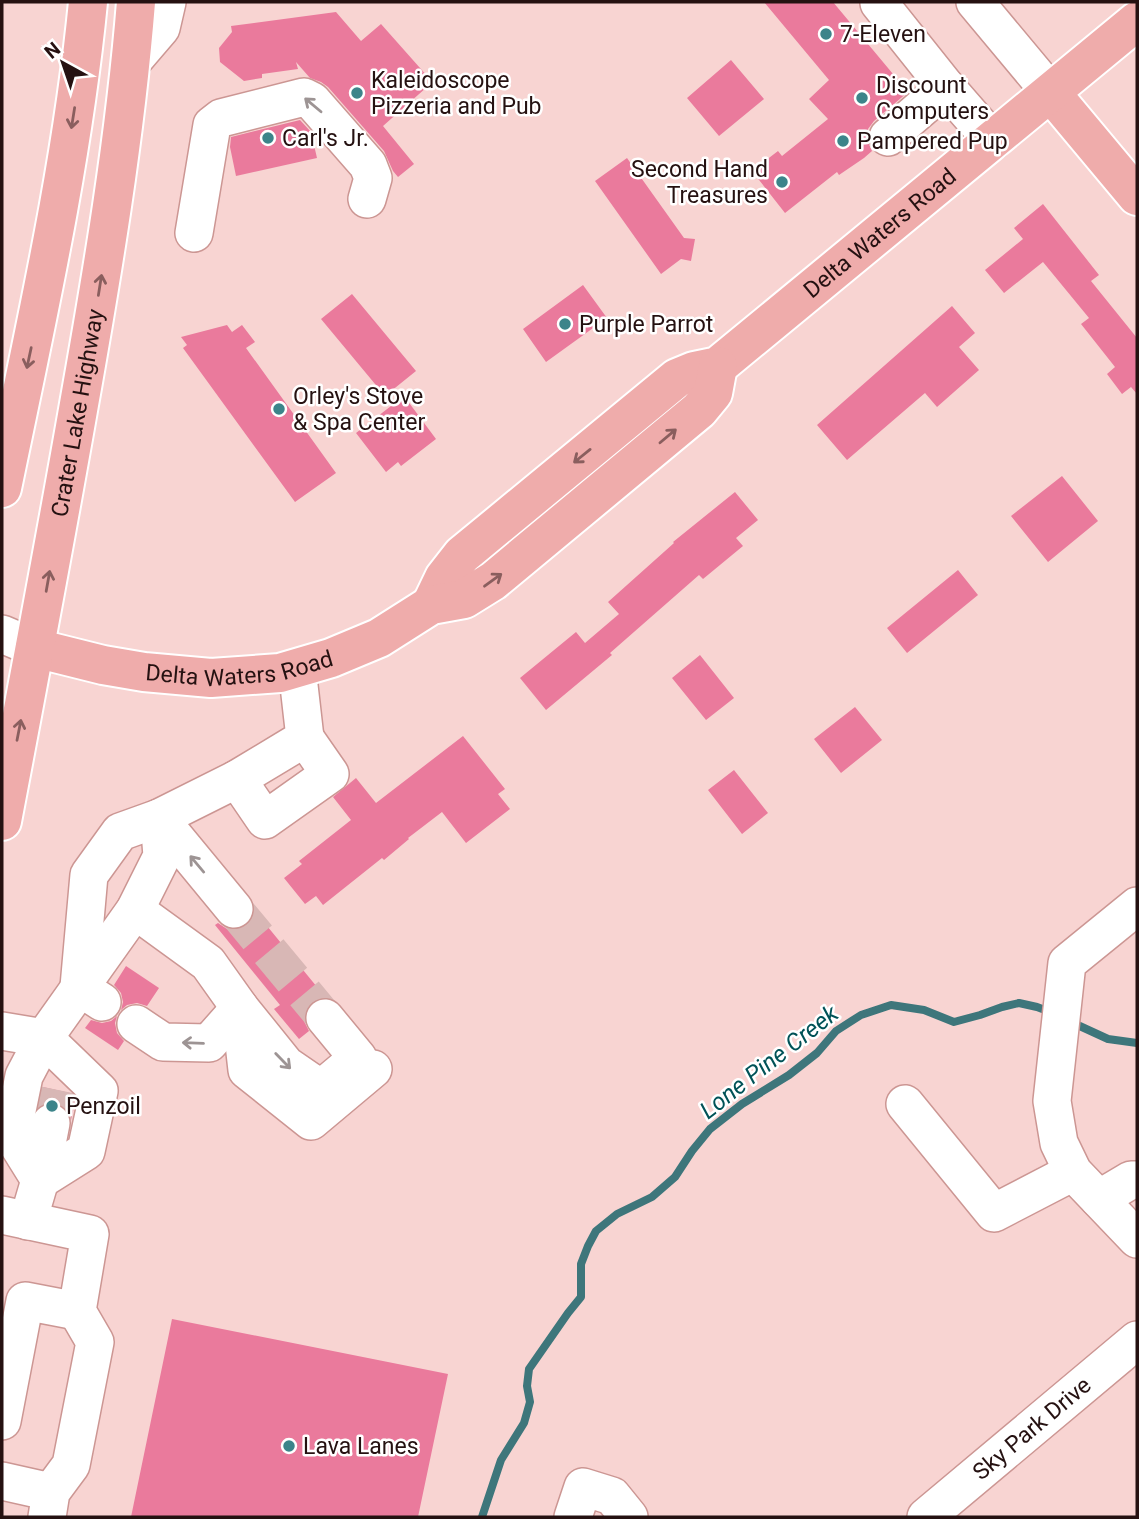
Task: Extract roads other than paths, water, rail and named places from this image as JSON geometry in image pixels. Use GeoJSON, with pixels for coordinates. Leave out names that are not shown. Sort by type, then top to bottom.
{"type":"FeatureCollection","features":[{"type":"Feature","properties":{"kind":"main road"},"geometry":{"type":"LineString","coordinates":[[2,488],[65,174],[83,57],[88,2]]}},
{"type":"Feature","properties":{"kind":"main road","name":"Crater Lake Highway"},"geometry":{"type":"LineString","coordinates":[[2,821],[13,643],[86,368],[111,218],[136,2]]}},
{"type":"Feature","properties":{"kind":"main road","name":"Delta Waters Road"},"geometry":{"type":"LineString","coordinates":[[13,643],[144,672],[212,678],[280,673],[331,658],[379,638],[430,605],[464,599],[493,581],[699,410],[713,393],[719,366],[1137,21]]}},
{"type":"Feature","properties":{"kind":"main road"},"geometry":{"type":"LineString","coordinates":[[1051,93],[1137,196]]}},
{"type":"Feature","properties":{"kind":"street"},"geometry":{"type":"LineString","coordinates":[[131,62],[162,28],[167,2]]}},
{"type":"Feature","properties":{"kind":"street"},"geometry":{"type":"LineString","coordinates":[[879,2],[993,141]]}},
{"type":"Feature","properties":{"kind":"street"},"geometry":{"type":"LineString","coordinates":[[975,2],[1051,93]]}},
{"type":"Feature","properties":{"kind":"street"},"geometry":{"type":"LineString","coordinates":[[888,137],[946,87]]}},
{"type":"Feature","properties":{"kind":"street"},"geometry":{"type":"LineString","coordinates":[[194,233],[212,125],[221,118],[304,97],[312,102],[368,165],[373,178],[367,199]]}},
{"type":"Feature","properties":{"kind":"street"},"geometry":{"type":"LineString","coordinates":[[237,779],[265,820],[330,774],[305,738],[298,667]]}},
{"type":"Feature","properties":{"kind":"street"},"geometry":{"type":"LineString","coordinates":[[91,995],[89,874],[120,832],[159,818],[237,779],[305,738]]}},
{"type":"Feature","properties":{"kind":"street"},"geometry":{"type":"LineString","coordinates":[[159,818],[234,909]]}},
{"type":"Feature","properties":{"kind":"street"},"geometry":{"type":"LineString","coordinates":[[40,1180],[12,1135],[24,1076],[44,1038],[91,995],[162,856],[159,818]]}},
{"type":"Feature","properties":{"kind":"street"},"geometry":{"type":"LineString","coordinates":[[1137,906],[1067,963],[1052,1101],[1059,1143],[1073,1172],[1137,1239]]}},
{"type":"Feature","properties":{"kind":"street"},"geometry":{"type":"LineString","coordinates":[[135,910],[208,963],[286,1065],[321,1089],[358,1058],[325,1018]]}},
{"type":"Feature","properties":{"kind":"street"},"geometry":{"type":"LineString","coordinates":[[136,1024],[163,1042],[209,1043],[240,1008]]}},
{"type":"Feature","properties":{"kind":"street"},"geometry":{"type":"LineString","coordinates":[[240,1008],[247,1070],[311,1121],[373,1069]]}},
{"type":"Feature","properties":{"kind":"street"},"geometry":{"type":"LineString","coordinates":[[2,1031],[44,1038],[99,1091],[86,1151],[40,1180]]}},
{"type":"Feature","properties":{"kind":"street"},"geometry":{"type":"LineString","coordinates":[[2,1481],[49,1505],[71,1465],[95,1342],[77,1311],[90,1234],[15,1218],[40,1180],[55,1106],[44,1038]]}},
{"type":"Feature","properties":{"kind":"street"},"geometry":{"type":"LineString","coordinates":[[905,1104],[994,1213],[1073,1172]]}},
{"type":"Feature","properties":{"kind":"street"},"geometry":{"type":"LineString","coordinates":[[1099,1199],[1131,1180],[1137,1180]]}},
{"type":"Feature","properties":{"kind":"street"},"geometry":{"type":"LineString","coordinates":[[2,1420],[25,1301],[77,1311]]}},
{"type":"Feature","properties":{"kind":"street","name":"Sky Park Drive"},"geometry":{"type":"LineString","coordinates":[[926,1517],[1137,1340]]}},
{"type":"Feature","properties":{"kind":"street"},"geometry":{"type":"LineString","coordinates":[[573,1517],[583,1488],[612,1496],[629,1517]]}},
{"type":"Feature","properties":{"kind":"waterway","name":"Lone Pine Creek"},"geometry":{"type":"LineString","coordinates":[[482,1517],[501,1460],[524,1423],[530,1402],[527,1386],[529,1369],[581,1297],[581,1264],[596,1231],[617,1214],[652,1197],[675,1177],[710,1129],[742,1104],[789,1075],[817,1053],[836,1031],[861,1015],[891,1005],[924,1010],[954,1022],[1019,1003],[1053,1013]]}},
{"type":"Feature","properties":{"kind":"waterway","name":"Lone Pine Creek"},"geometry":{"type":"LineString","coordinates":[[1071,1022],[1108,1039],[1137,1043]]}},
{"type":"Feature","properties":{"kind":"tunnel"},"geometry":{"type":"LineString","coordinates":[[234,909],[325,1018]]}},
{"type":"Feature","properties":{"kind":"tunnel"},"geometry":{"type":"LineString","coordinates":[[51,1123],[58,1090]]}},
{"type":"Feature","properties":{"kind":"place","name":"7-Eleven"},"geometry":{"type":"Point","coordinates":[826,34]}},
{"type":"Feature","properties":{"kind":"place","name":"Kaleidoscope Pizzeria and Pub"},"geometry":{"type":"Point","coordinates":[357,93]}},
{"type":"Feature","properties":{"kind":"place","name":"Discount Computers"},"geometry":{"type":"Point","coordinates":[862,98]}},
{"type":"Feature","properties":{"kind":"place","name":"Carl's Jr."},"geometry":{"type":"Point","coordinates":[268,138]}},
{"type":"Feature","properties":{"kind":"place","name":"Pampered Pup"},"geometry":{"type":"Point","coordinates":[843,141]}},
{"type":"Feature","properties":{"kind":"place","name":"Second Hand Treasures"},"geometry":{"type":"Point","coordinates":[782,182]}},
{"type":"Feature","properties":{"kind":"place","name":"Purple Parrot"},"geometry":{"type":"Point","coordinates":[565,324]}},
{"type":"Feature","properties":{"kind":"place","name":"Orley's Stove & Spa Center"},"geometry":{"type":"Point","coordinates":[279,409]}},
{"type":"Feature","properties":{"kind":"place","name":"Penzoil"},"geometry":{"type":"Point","coordinates":[52,1106]}},
{"type":"Feature","properties":{"kind":"place","name":"Lava Lanes"},"geometry":{"type":"Point","coordinates":[289,1446]}}]}
